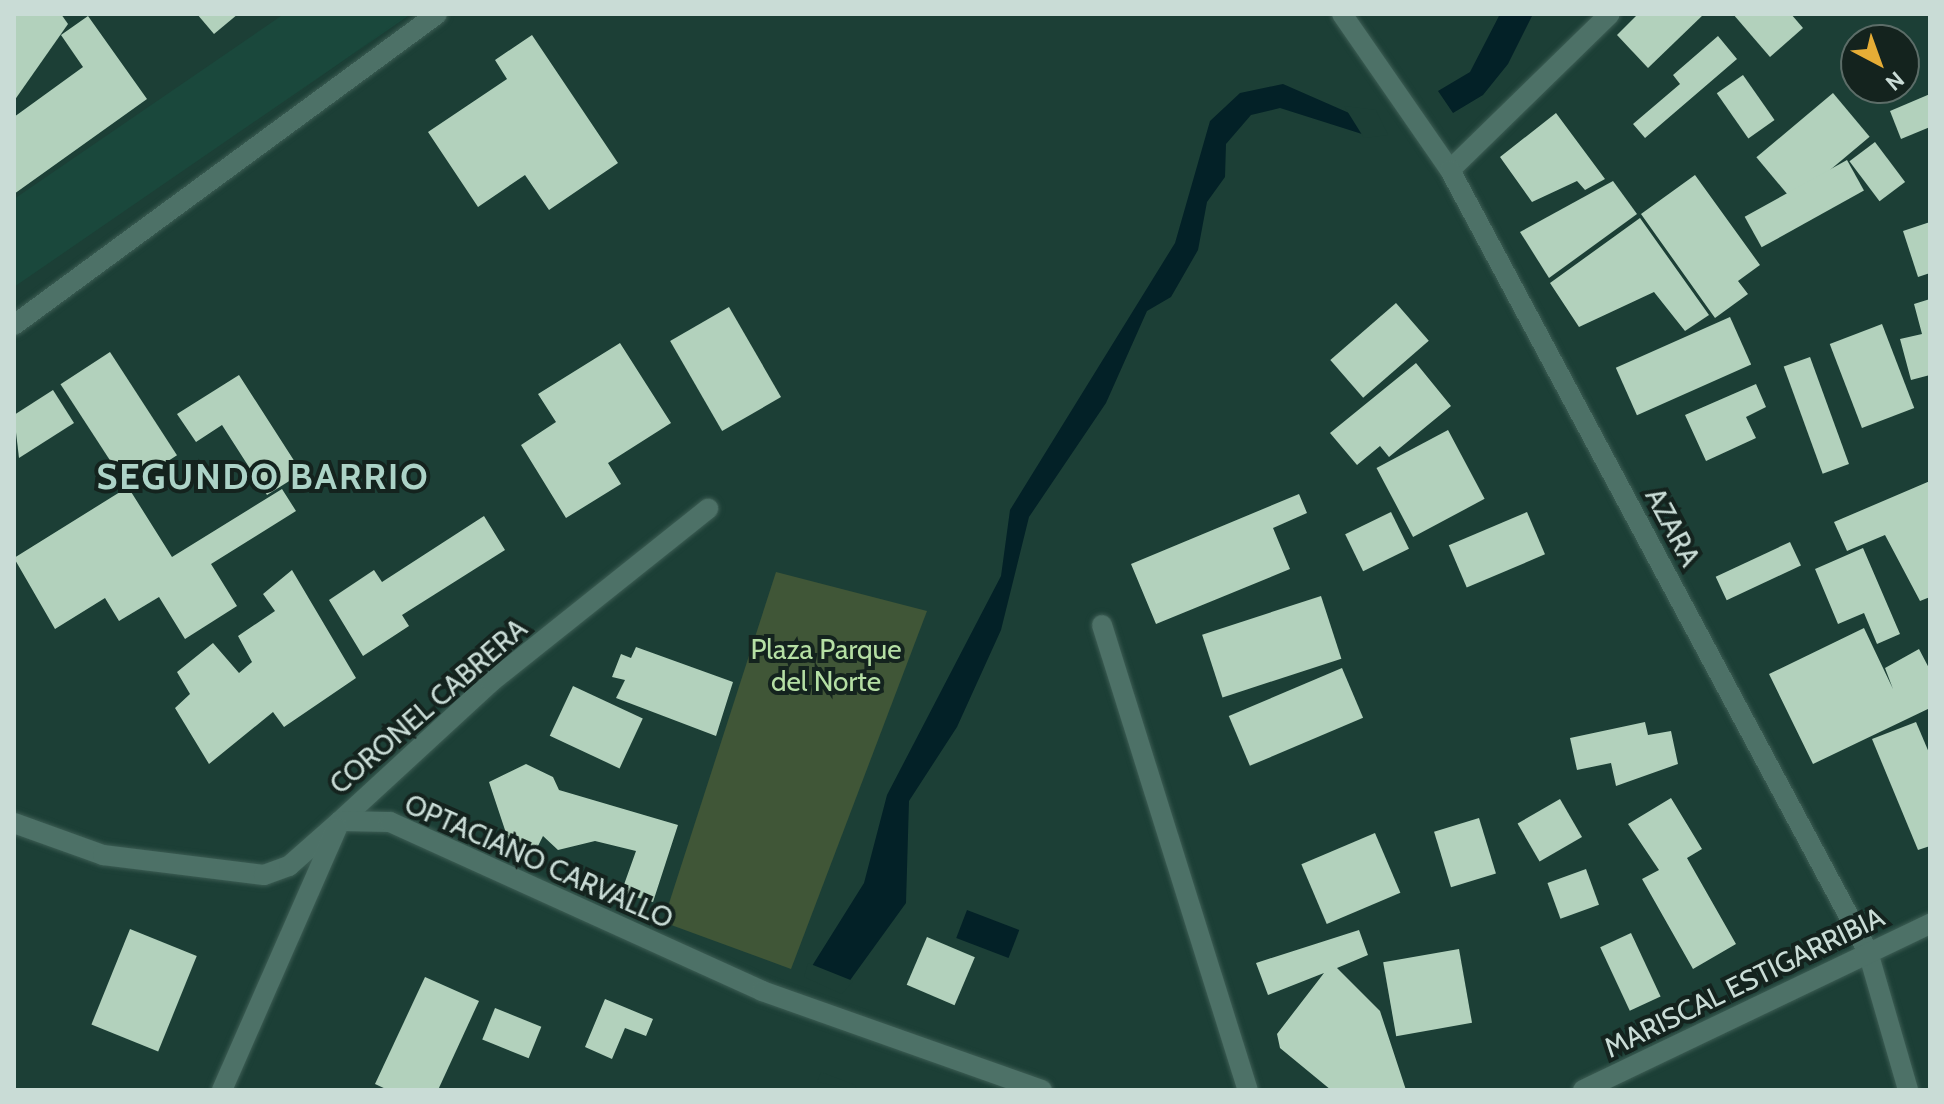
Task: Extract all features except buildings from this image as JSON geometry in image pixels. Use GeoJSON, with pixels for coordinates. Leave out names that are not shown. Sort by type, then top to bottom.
{"type":"FeatureCollection","features":[{"type":"Feature","properties":{"kind":"street"},"geometry":{"type":"LineString","coordinates":[[14,325],[437,14]]}},
{"type":"Feature","properties":{"kind":"street","name":"AZARA"},"geometry":{"type":"LineString","coordinates":[[1342,14],[1450,170],[1868,952],[1908,1090]]}},
{"type":"Feature","properties":{"kind":"street"},"geometry":{"type":"LineString","coordinates":[[1450,170],[1610,14]]}},
{"type":"Feature","properties":{"kind":"street","name":"CORONEL CABRERA"},"geometry":{"type":"LineString","coordinates":[[222,1090],[340,821],[491,682],[708,509]]}},
{"type":"Feature","properties":{"kind":"street"},"geometry":{"type":"LineString","coordinates":[[1102,625],[1248,1090]]}},
{"type":"Feature","properties":{"kind":"street"},"geometry":{"type":"LineString","coordinates":[[14,823],[103,855],[264,875],[289,866],[340,821]]}},
{"type":"Feature","properties":{"kind":"street","name":"OPTACIANO CARVALLO"},"geometry":{"type":"LineString","coordinates":[[340,821],[390,822],[762,991],[1042,1090]]}},
{"type":"Feature","properties":{"kind":"street","name":"MARISCAL ESTIGARRIBIA"},"geometry":{"type":"LineString","coordinates":[[1583,1090],[1930,924]]}},
{"type":"Feature","properties":{"kind":"shaded area"},"geometry":{"type":"Polygon","coordinates":[[[284,14],[411,14],[14,287],[14,199],[284,14]]]}},
{"type":"Feature","properties":{"kind":"green space","name":"Plaza Parque del Norte"},"geometry":{"type":"Polygon","coordinates":[[[776,572],[927,611],[791,969],[663,922],[776,572]]]}},
{"type":"Feature","properties":{"kind":"water"},"geometry":{"type":"Polygon","coordinates":[[[1500,14],[1533,14],[1508,64],[1483,95],[1453,113],[1438,91],[1470,72],[1500,14]]]}},
{"type":"Feature","properties":{"kind":"water"},"geometry":{"type":"Polygon","coordinates":[[[1283,84],[1356,116],[1362,134],[1280,108],[1251,115],[1226,144],[1225,177],[1207,202],[1198,250],[1171,297],[1147,311],[1106,403],[1029,517],[1001,630],[957,727],[909,801],[906,903],[843,990],[807,974],[864,883],[887,795],[1001,576],[1010,510],[1175,243],[1210,121],[1240,93],[1283,84]]]}},
{"type":"Feature","properties":{"kind":"water"},"geometry":{"type":"Polygon","coordinates":[[[967,910],[1019,930],[1009,958],[956,938],[967,910]]]}},
{"type":"Feature","properties":{"kind":"pier"},"geometry":{"type":"Polygon","coordinates":[[[1344,106],[1376,110],[1388,135],[1364,138],[1344,106]]]}},
{"type":"Feature","properties":{"kind":"pier"},"geometry":{"type":"Polygon","coordinates":[[[808,963],[853,981],[842,994],[804,977],[808,963]]]}},
{"type":"Feature","properties":{"kind":"pier"},"geometry":{"type":"Polygon","coordinates":[[[821,1072],[855,1085],[857,1090],[817,1082],[821,1072]]]}},
{"type":"Feature","properties":{"kind":"district","name":"SEGUNDO BARRIO"},"geometry":{"type":"Point","coordinates":[263,477]}}]}
